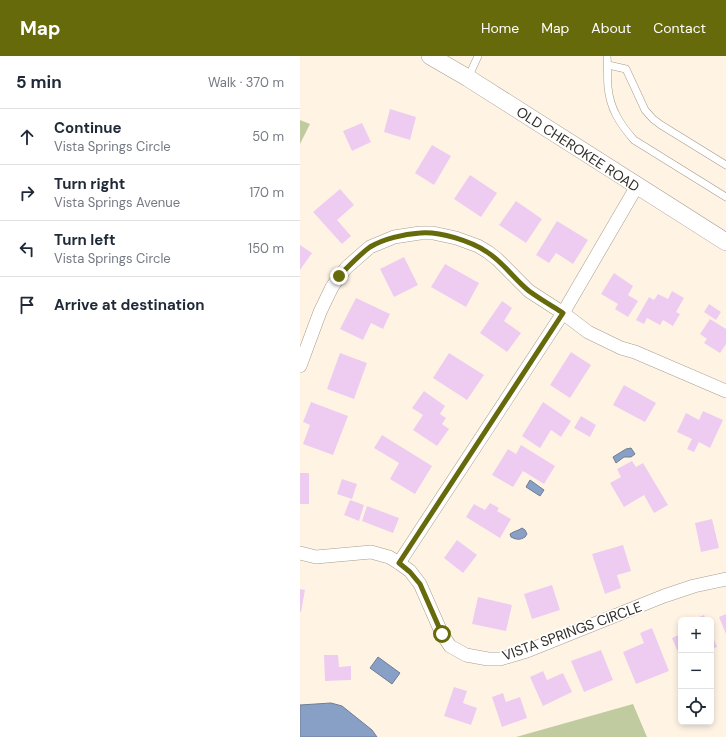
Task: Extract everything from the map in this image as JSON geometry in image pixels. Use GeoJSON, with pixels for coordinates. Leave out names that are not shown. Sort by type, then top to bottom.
{"type":"FeatureCollection","features":[{"type":"Feature","properties":{"kind":"street","name":"OLD CHEROKEE ROAD"},"geometry":{"type":"LineString","coordinates":[[430,56],[448,63],[468,78],[726,242]]}},
{"type":"Feature","properties":{"kind":"street"},"geometry":{"type":"LineString","coordinates":[[399,563],[563,313],[637,186]]}},
{"type":"Feature","properties":{"kind":"street"},"geometry":{"type":"LineString","coordinates":[[300,366],[320,312],[339,276],[370,247],[394,237],[420,233],[456,238],[478,246],[497,259],[530,291],[588,332],[621,348],[634,352],[726,391]]}},
{"type":"Feature","properties":{"kind":"street","name":"VISTA SPRINGS CIRCLE"},"geometry":{"type":"LineString","coordinates":[[300,553],[316,556],[371,552],[389,557],[410,572],[420,584],[442,634],[450,646],[466,655],[488,660],[500,659],[527,651],[664,596],[694,586],[726,579]]}},
{"type":"Feature","properties":{"kind":"lane"},"geometry":{"type":"LineString","coordinates":[[468,78],[478,56]]}},
{"type":"Feature","properties":{"kind":"lane"},"geometry":{"type":"LineString","coordinates":[[607,56],[608,87],[610,98],[617,118],[634,140],[726,197]]}},
{"type":"Feature","properties":{"kind":"lane"},"geometry":{"type":"LineString","coordinates":[[608,65],[626,69],[645,110],[661,125],[726,164]]}},
{"type":"Feature","properties":{"kind":"green space"},"geometry":{"type":"Polygon","coordinates":[[[300,120],[310,124],[300,144],[300,120]]]}},
{"type":"Feature","properties":{"kind":"green space"},"geometry":{"type":"Polygon","coordinates":[[[633,704],[647,737],[516,737],[633,704]]]}},
{"type":"Feature","properties":{"kind":"water"},"geometry":{"type":"Polygon","coordinates":[[[631,448],[635,454],[631,457],[624,457],[616,463],[613,457],[626,449],[631,448]]]}},
{"type":"Feature","properties":{"kind":"water"},"geometry":{"type":"Polygon","coordinates":[[[530,480],[544,490],[540,496],[526,487],[530,480]]]}},
{"type":"Feature","properties":{"kind":"water"},"geometry":{"type":"Polygon","coordinates":[[[522,528],[527,534],[525,537],[522,539],[515,539],[511,537],[510,534],[522,528]]]}},
{"type":"Feature","properties":{"kind":"water"},"geometry":{"type":"Polygon","coordinates":[[[378,657],[400,673],[392,684],[370,668],[378,657]]]}},
{"type":"Feature","properties":{"kind":"water"},"geometry":{"type":"Polygon","coordinates":[[[331,703],[342,706],[372,730],[377,737],[300,737],[300,705],[331,703]]]}},
{"type":"Feature","properties":{"kind":"building"},"geometry":{"type":"Polygon","coordinates":[[[390,109],[416,117],[410,140],[384,132],[390,109]]]}},
{"type":"Feature","properties":{"kind":"building"},"geometry":{"type":"Polygon","coordinates":[[[362,123],[371,142],[352,151],[343,131],[362,123]]]}},
{"type":"Feature","properties":{"kind":"building"},"geometry":{"type":"Polygon","coordinates":[[[432,145],[451,156],[434,185],[415,173],[432,145]]]}},
{"type":"Feature","properties":{"kind":"building"},"geometry":{"type":"Polygon","coordinates":[[[470,175],[497,193],[481,217],[454,199],[470,175]]]}},
{"type":"Feature","properties":{"kind":"building"},"geometry":{"type":"Polygon","coordinates":[[[340,189],[354,205],[337,220],[351,236],[342,244],[313,212],[340,189]]]}},
{"type":"Feature","properties":{"kind":"building"},"geometry":{"type":"Polygon","coordinates":[[[516,201],[542,219],[526,243],[499,225],[516,201]]]}},
{"type":"Feature","properties":{"kind":"building"},"geometry":{"type":"Polygon","coordinates":[[[557,221],[588,240],[573,264],[556,253],[549,263],[536,255],[557,221]]]}},
{"type":"Feature","properties":{"kind":"building"},"geometry":{"type":"Polygon","coordinates":[[[300,245],[312,253],[300,270],[300,245]]]}},
{"type":"Feature","properties":{"kind":"building"},"geometry":{"type":"Polygon","coordinates":[[[404,257],[418,285],[394,297],[380,269],[404,257]]]}},
{"type":"Feature","properties":{"kind":"building"},"geometry":{"type":"Polygon","coordinates":[[[445,264],[479,283],[466,307],[431,287],[445,264]]]}},
{"type":"Feature","properties":{"kind":"building"},"geometry":{"type":"Polygon","coordinates":[[[614,273],[633,286],[628,295],[638,301],[628,317],[615,309],[618,304],[601,294],[614,273]]]}},
{"type":"Feature","properties":{"kind":"building"},"geometry":{"type":"Polygon","coordinates":[[[672,291],[684,298],[676,312],[680,314],[673,326],[663,320],[660,325],[647,318],[644,324],[636,320],[649,297],[654,300],[658,294],[668,299],[672,291]]]}},
{"type":"Feature","properties":{"kind":"building"},"geometry":{"type":"Polygon","coordinates":[[[356,298],[390,314],[383,329],[371,323],[363,340],[340,329],[356,298]]]}},
{"type":"Feature","properties":{"kind":"building"},"geometry":{"type":"Polygon","coordinates":[[[502,301],[512,308],[504,321],[521,333],[507,352],[480,333],[502,301]]]}},
{"type":"Feature","properties":{"kind":"building"},"geometry":{"type":"Polygon","coordinates":[[[709,304],[721,312],[716,320],[704,312],[709,304]]]}},
{"type":"Feature","properties":{"kind":"building"},"geometry":{"type":"Polygon","coordinates":[[[710,319],[726,329],[726,344],[720,353],[704,343],[707,339],[700,334],[710,319]]]}},
{"type":"Feature","properties":{"kind":"building"},"geometry":{"type":"Polygon","coordinates":[[[571,352],[591,365],[570,398],[550,385],[571,352]]]}},
{"type":"Feature","properties":{"kind":"building"},"geometry":{"type":"Polygon","coordinates":[[[340,353],[367,363],[354,399],[327,389],[340,353]]]}},
{"type":"Feature","properties":{"kind":"building"},"geometry":{"type":"Polygon","coordinates":[[[449,353],[484,375],[467,400],[433,378],[449,353]]]}},
{"type":"Feature","properties":{"kind":"building"},"geometry":{"type":"Polygon","coordinates":[[[624,385],[656,403],[645,422],[613,405],[624,385]]]}},
{"type":"Feature","properties":{"kind":"building"},"geometry":{"type":"Polygon","coordinates":[[[424,391],[445,406],[440,414],[446,418],[442,424],[449,429],[437,446],[413,430],[423,415],[412,408],[424,391]]]}},
{"type":"Feature","properties":{"kind":"building"},"geometry":{"type":"Polygon","coordinates":[[[311,402],[348,416],[333,455],[303,444],[310,425],[303,422],[311,402]]]}},
{"type":"Feature","properties":{"kind":"building"},"geometry":{"type":"Polygon","coordinates":[[[543,402],[571,421],[561,437],[551,430],[540,448],[522,436],[543,402]]]}},
{"type":"Feature","properties":{"kind":"building"},"geometry":{"type":"Polygon","coordinates":[[[703,411],[723,420],[710,448],[699,442],[694,452],[687,449],[692,439],[677,432],[686,413],[699,420],[703,411]]]}},
{"type":"Feature","properties":{"kind":"building"},"geometry":{"type":"Polygon","coordinates":[[[581,416],[596,425],[590,437],[574,428],[581,416]]]}},
{"type":"Feature","properties":{"kind":"building"},"geometry":{"type":"Polygon","coordinates":[[[382,435],[432,466],[415,494],[390,479],[399,463],[374,448],[382,435]]]}},
{"type":"Feature","properties":{"kind":"building"},"geometry":{"type":"Polygon","coordinates":[[[521,445],[555,466],[544,484],[523,471],[513,487],[492,475],[508,449],[516,454],[521,445]]]}},
{"type":"Feature","properties":{"kind":"building"},"geometry":{"type":"Polygon","coordinates":[[[632,461],[636,467],[643,463],[668,505],[654,513],[644,495],[624,507],[610,483],[621,477],[617,469],[632,461]]]}},
{"type":"Feature","properties":{"kind":"building"},"geometry":{"type":"Polygon","coordinates":[[[300,473],[309,473],[309,504],[300,504],[300,473]]]}},
{"type":"Feature","properties":{"kind":"building"},"geometry":{"type":"Polygon","coordinates":[[[342,479],[357,484],[352,499],[337,494],[342,479]]]}},
{"type":"Feature","properties":{"kind":"building"},"geometry":{"type":"Polygon","coordinates":[[[350,500],[364,505],[359,521],[344,515],[350,500]]]}},
{"type":"Feature","properties":{"kind":"building"},"geometry":{"type":"Polygon","coordinates":[[[490,503],[499,508],[497,511],[511,519],[500,538],[466,517],[474,504],[485,510],[490,503]]]}},
{"type":"Feature","properties":{"kind":"building"},"geometry":{"type":"Polygon","coordinates":[[[367,506],[399,518],[393,533],[362,521],[367,506]]]}},
{"type":"Feature","properties":{"kind":"building"},"geometry":{"type":"Polygon","coordinates":[[[712,519],[719,548],[701,552],[695,523],[712,519]]]}},
{"type":"Feature","properties":{"kind":"building"},"geometry":{"type":"Polygon","coordinates":[[[457,540],[477,555],[463,573],[444,558],[457,540]]]}},
{"type":"Feature","properties":{"kind":"building"},"geometry":{"type":"Polygon","coordinates":[[[623,545],[631,571],[617,575],[621,588],[605,594],[592,554],[623,545]]]}},
{"type":"Feature","properties":{"kind":"building"},"geometry":{"type":"Polygon","coordinates":[[[552,585],[560,610],[532,619],[524,594],[552,585]]]}},
{"type":"Feature","properties":{"kind":"building"},"geometry":{"type":"Polygon","coordinates":[[[300,589],[305,590],[301,612],[300,612],[300,589]]]}},
{"type":"Feature","properties":{"kind":"building"},"geometry":{"type":"Polygon","coordinates":[[[478,597],[512,605],[506,631],[472,624],[478,597]]]}},
{"type":"Feature","properties":{"kind":"building"},"geometry":{"type":"Polygon","coordinates":[[[726,614],[726,634],[719,617],[726,614]]]}},
{"type":"Feature","properties":{"kind":"building"},"geometry":{"type":"Polygon","coordinates":[[[652,628],[669,671],[636,684],[623,652],[644,643],[640,633],[652,628]]]}},
{"type":"Feature","properties":{"kind":"building"},"geometry":{"type":"Polygon","coordinates":[[[678,635],[678,652],[672,638],[678,635]]]}},
{"type":"Feature","properties":{"kind":"building"},"geometry":{"type":"Polygon","coordinates":[[[714,640],[717,647],[714,648],[714,640]]]}},
{"type":"Feature","properties":{"kind":"building"},"geometry":{"type":"Polygon","coordinates":[[[601,650],[613,680],[584,692],[571,661],[601,650]]]}},
{"type":"Feature","properties":{"kind":"building"},"geometry":{"type":"Polygon","coordinates":[[[324,655],[338,655],[339,667],[351,666],[351,680],[325,681],[324,655]]]}},
{"type":"Feature","properties":{"kind":"building"},"geometry":{"type":"Polygon","coordinates":[[[543,671],[547,680],[563,673],[572,692],[543,706],[530,677],[543,671]]]}},
{"type":"Feature","properties":{"kind":"building"},"geometry":{"type":"Polygon","coordinates":[[[454,687],[467,691],[463,703],[477,708],[471,725],[444,716],[454,687]]]}},
{"type":"Feature","properties":{"kind":"building"},"geometry":{"type":"Polygon","coordinates":[[[503,693],[506,702],[520,697],[527,718],[502,727],[492,697],[503,693]]]}},
{"type":"Feature","properties":{"kind":"route"},"geometry":{"type":"LineString","coordinates":[[339,276],[370,247],[394,237],[420,233],[433,234],[456,238],[478,246],[488,252],[530,291],[563,313],[399,563],[410,572],[420,584],[442,634]]}}]}
